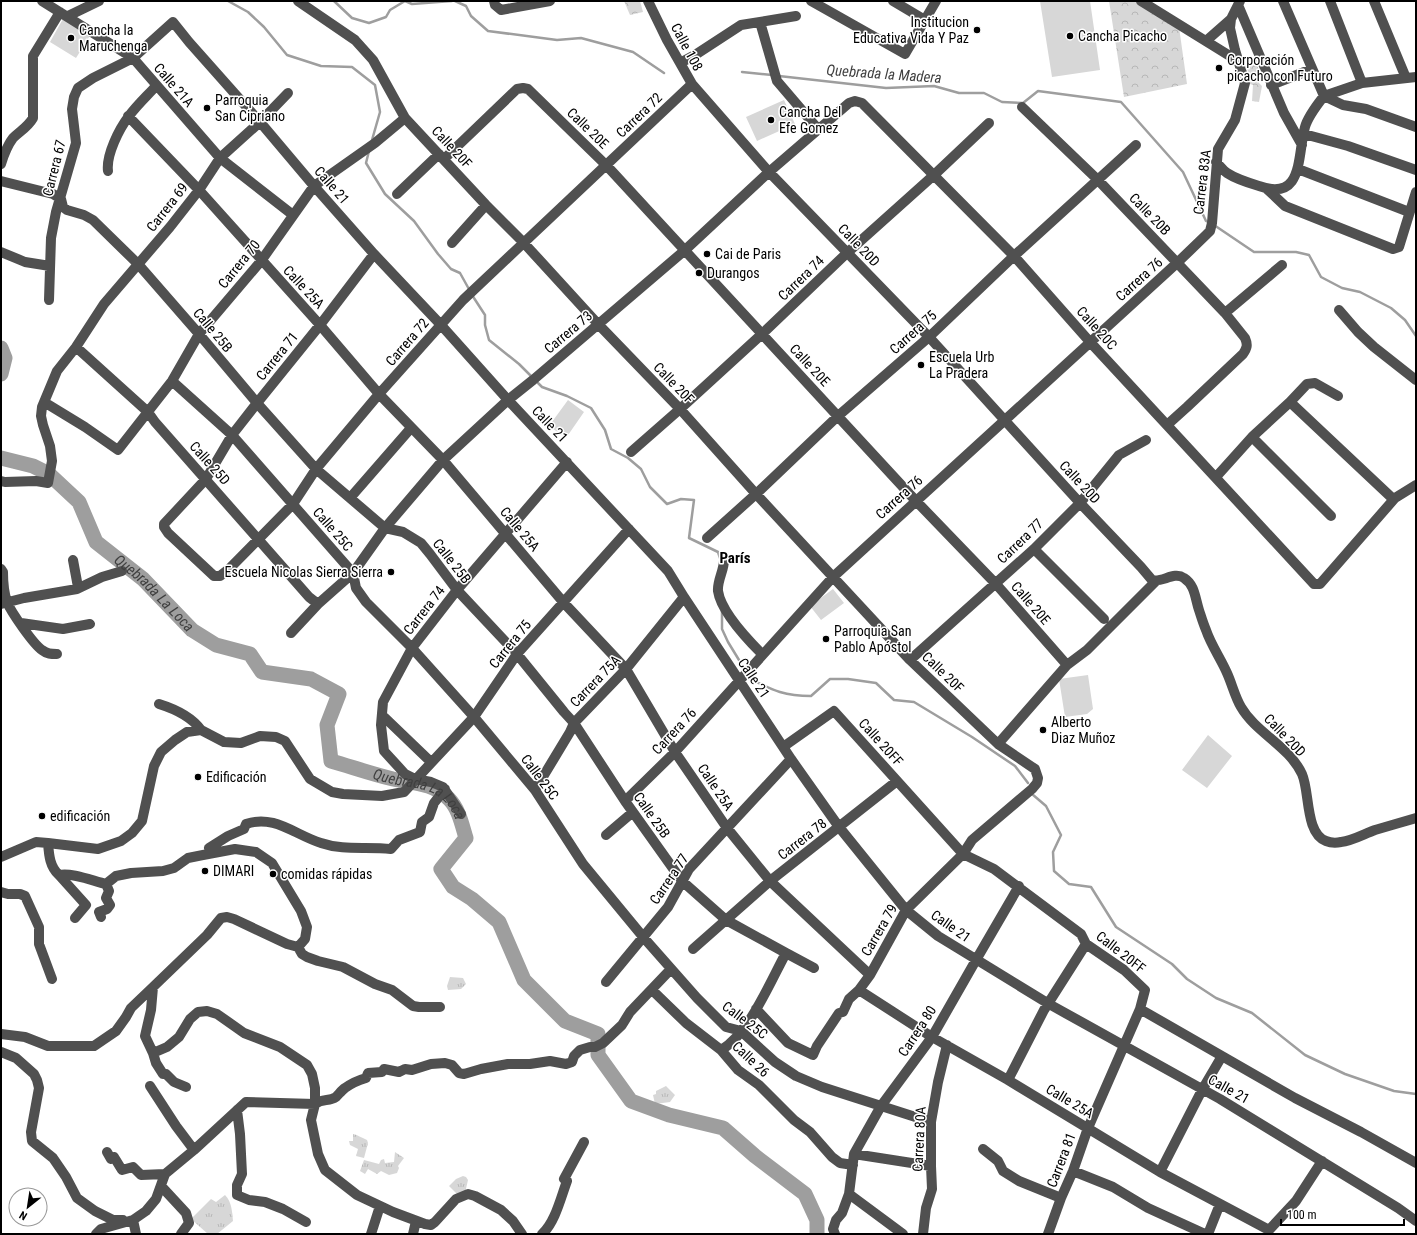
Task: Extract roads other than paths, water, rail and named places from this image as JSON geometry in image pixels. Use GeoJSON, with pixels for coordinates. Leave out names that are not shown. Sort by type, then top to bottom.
{"type":"FeatureCollection","features":[{"type":"Feature","properties":{"kind":"street","name":"Calle 21A"},"geometry":{"type":"LineString","coordinates":[[42,1],[133,58],[220,158],[293,215]]}},
{"type":"Feature","properties":{"kind":"street"},"geometry":{"type":"LineString","coordinates":[[1,164],[5,150],[14,138],[30,124],[33,118],[33,56],[64,14],[98,1]]}},
{"type":"Feature","properties":{"kind":"street","name":"Calle 20F"},"geometry":{"type":"LineString","coordinates":[[298,1],[356,40],[373,60],[405,118],[486,205],[523,242],[598,324],[680,409],[756,494],[910,660],[998,744],[1035,769],[1038,778]]}},
{"type":"Feature","properties":{"kind":"street"},"geometry":{"type":"LineString","coordinates":[[494,1],[495,6],[502,10],[547,1]]}},
{"type":"Feature","properties":{"kind":"street","name":"Calle 108"},"geometry":{"type":"LineString","coordinates":[[648,1],[692,84]]}},
{"type":"Feature","properties":{"kind":"street"},"geometry":{"type":"LineString","coordinates":[[811,1],[905,54],[936,1]]}},
{"type":"Feature","properties":{"kind":"street"},"geometry":{"type":"LineString","coordinates":[[893,1],[925,20]]}},
{"type":"Feature","properties":{"kind":"street"},"geometry":{"type":"LineString","coordinates":[[1141,1],[1238,61]]}},
{"type":"Feature","properties":{"kind":"street"},"geometry":{"type":"LineString","coordinates":[[1283,1],[1324,96],[1343,105],[1366,109],[1416,127]]}},
{"type":"Feature","properties":{"kind":"street"},"geometry":{"type":"LineString","coordinates":[[1330,1],[1362,83]]}},
{"type":"Feature","properties":{"kind":"street"},"geometry":{"type":"LineString","coordinates":[[1216,162],[1227,173],[1267,189],[1280,190],[1289,186],[1298,169],[1305,126],[1324,96],[1362,83],[1411,77],[1374,1]]}},
{"type":"Feature","properties":{"kind":"street"},"geometry":{"type":"LineString","coordinates":[[1239,3],[1271,86],[1286,117],[1303,139],[1348,146],[1416,170]]}},
{"type":"Feature","properties":{"kind":"street","name":"Carrera 83A"},"geometry":{"type":"LineString","coordinates":[[1211,227],[1218,149],[1235,120],[1243,96],[1245,83],[1231,32],[1231,19],[1239,3]]}},
{"type":"Feature","properties":{"kind":"street"},"geometry":{"type":"LineString","coordinates":[[680,63],[741,25],[796,16]]}},
{"type":"Feature","properties":{"kind":"street"},"geometry":{"type":"LineString","coordinates":[[1206,41],[1231,19]]}},
{"type":"Feature","properties":{"kind":"street","name":"Carrera 67"},"geometry":{"type":"LineString","coordinates":[[49,300],[51,238],[56,212],[76,143],[72,109],[74,97],[78,88],[93,78],[133,58],[173,22]]}},
{"type":"Feature","properties":{"kind":"street","name":"Calle 21"},"geometry":{"type":"LineString","coordinates":[[173,22],[374,254],[668,571],[791,759],[839,827],[906,910],[938,936],[976,960],[1049,1004],[1220,1099],[1398,1208],[1416,1221]]}},
{"type":"Feature","properties":{"kind":"street"},"geometry":{"type":"LineString","coordinates":[[760,22],[777,81],[818,129]]}},
{"type":"Feature","properties":{"kind":"street"},"geometry":{"type":"LineString","coordinates":[[1271,86],[1312,69]]}},
{"type":"Feature","properties":{"kind":"street","name":"Carrera 72"},"geometry":{"type":"LineString","coordinates":[[166,521],[164,527],[168,533],[209,572],[216,577],[220,576],[229,569],[293,504],[316,469],[379,394],[463,300],[523,242],[607,166],[692,84]]}},
{"type":"Feature","properties":{"kind":"street","name":"Calle 20D"},"geometry":{"type":"LineString","coordinates":[[692,84],[769,172],[930,337],[1080,503],[1152,580],[1156,581],[1171,576],[1179,576],[1184,578],[1191,585],[1196,596],[1198,609],[1206,632],[1228,675],[1241,707],[1252,721],[1286,753],[1302,775],[1312,824],[1318,835],[1325,840],[1334,843],[1342,842],[1416,818]]}},
{"type":"Feature","properties":{"kind":"street"},"geometry":{"type":"LineString","coordinates":[[108,171],[107,163],[110,151],[128,116],[156,86]]}},
{"type":"Feature","properties":{"kind":"street","name":"Calle 20E"},"geometry":{"type":"LineString","coordinates":[[441,156],[517,89],[528,89],[607,166],[916,501],[996,584],[1067,666]]}},
{"type":"Feature","properties":{"kind":"street","name":"Carrera 69"},"geometry":{"type":"LineString","coordinates":[[1,481],[36,481],[48,483],[52,461],[50,446],[41,416],[42,407],[57,371],[104,304],[170,228],[199,190],[220,158],[260,122],[288,93]]}},
{"type":"Feature","properties":{"kind":"street","name":"Carrera 73"},"geometry":{"type":"LineString","coordinates":[[290,633],[318,604],[353,573],[385,528],[443,460],[508,400],[684,251],[818,129],[849,103],[855,101]]}},
{"type":"Feature","properties":{"kind":"street","name":"Calle 20C"},"geometry":{"type":"LineString","coordinates":[[855,101],[862,103],[1014,256],[1090,342],[1314,584],[1320,584],[1395,498],[1416,485]]}},
{"type":"Feature","properties":{"kind":"street","name":"Calle 20B"},"geometry":{"type":"LineString","coordinates":[[1022,107],[1043,125],[1098,180],[1225,313],[1245,338],[1247,343],[1246,349],[1219,377],[1167,424]]}},
{"type":"Feature","properties":{"kind":"street","name":"Calle 25A"},"geometry":{"type":"LineString","coordinates":[[128,116],[199,190],[261,261],[320,325],[379,394],[443,460],[564,603],[626,669],[675,752],[727,828],[770,881],[870,975]]}},
{"type":"Feature","properties":{"kind":"street","name":"Carrera 70"},"geometry":{"type":"LineString","coordinates":[[44,402],[85,427],[118,450],[172,382],[199,334],[261,261],[314,186],[375,143],[405,118]]}},
{"type":"Feature","properties":{"kind":"street","name":"Carrera 74"},"geometry":{"type":"LineString","coordinates":[[631,452],[762,334],[847,253],[934,175],[989,123]]}},
{"type":"Feature","properties":{"kind":"street","name":"Carrera 75"},"geometry":{"type":"LineString","coordinates":[[707,538],[838,416],[930,337],[1014,256],[1136,145]]}},
{"type":"Feature","properties":{"kind":"street"},"geometry":{"type":"LineString","coordinates":[[397,194],[441,156]]}},
{"type":"Feature","properties":{"kind":"street"},"geometry":{"type":"LineString","coordinates":[[1298,169],[1409,212]]}},
{"type":"Feature","properties":{"kind":"street","name":"Calle 25B"},"geometry":{"type":"LineString","coordinates":[[1,181],[46,191],[61,199],[63,207],[67,210],[93,220],[138,264],[257,403],[316,469],[385,528],[403,532],[421,543],[457,590],[517,654],[574,723],[625,801],[682,881],[726,920],[814,968]]}},
{"type":"Feature","properties":{"kind":"street"},"geometry":{"type":"LineString","coordinates":[[1267,189],[1285,206],[1393,248],[1399,247],[1416,192]]}},
{"type":"Feature","properties":{"kind":"street"},"geometry":{"type":"LineString","coordinates":[[452,243],[486,205]]}},
{"type":"Feature","properties":{"kind":"street","name":"Carrera 76"},"geometry":{"type":"LineString","coordinates":[[625,801],[675,752],[833,577],[1177,263],[1211,227]]}},
{"type":"Feature","properties":{"kind":"street"},"geometry":{"type":"LineString","coordinates":[[1,252],[25,262],[50,266]]}},
{"type":"Feature","properties":{"kind":"street","name":"Carrera 71"},"geometry":{"type":"LineString","coordinates":[[166,521],[206,479],[232,435],[320,325],[374,254]]}},
{"type":"Feature","properties":{"kind":"street"},"geometry":{"type":"LineString","coordinates":[[1225,313],[1282,265]]}},
{"type":"Feature","properties":{"kind":"street"},"geometry":{"type":"LineString","coordinates":[[1339,310],[1358,332],[1374,347],[1416,380]]}},
{"type":"Feature","properties":{"kind":"street","name":"Calle 25D"},"geometry":{"type":"LineString","coordinates":[[76,346],[148,412],[155,422],[259,539],[309,598],[318,604]]}},
{"type":"Feature","properties":{"kind":"street","name":"Calle 25C"},"geometry":{"type":"LineString","coordinates":[[172,382],[232,435],[353,573],[356,588],[366,602],[412,648],[474,717],[535,790],[583,864],[671,969],[726,1027],[741,1031],[774,1062],[796,1076],[822,1087],[932,1122]]}},
{"type":"Feature","properties":{"kind":"street"},"geometry":{"type":"LineString","coordinates":[[1216,477],[1252,437],[1307,384],[1315,383],[1338,396]]}},
{"type":"Feature","properties":{"kind":"street"},"geometry":{"type":"LineString","coordinates":[[1290,402],[1391,497]]}},
{"type":"Feature","properties":{"kind":"street"},"geometry":{"type":"LineString","coordinates":[[350,498],[411,428]]}},
{"type":"Feature","properties":{"kind":"street"},"geometry":{"type":"LineString","coordinates":[[1252,437],[1331,516]]}},
{"type":"Feature","properties":{"kind":"street","name":"Carrera 77"},"geometry":{"type":"LineString","coordinates":[[910,660],[1034,549],[1080,503],[1119,455],[1146,440]]}},
{"type":"Feature","properties":{"kind":"street","name":"Carrera 74"},"geometry":{"type":"LineString","coordinates":[[415,779],[405,774],[384,750],[381,725],[383,702],[412,648],[457,590],[567,462]]}},
{"type":"Feature","properties":{"kind":"street","name":"Carrera 75"},"geometry":{"type":"LineString","coordinates":[[159,704],[184,714],[201,730],[224,742],[241,743],[260,736],[276,737],[286,741],[310,779],[332,792],[382,796],[404,792],[474,717],[517,654],[630,529]]}},
{"type":"Feature","properties":{"kind":"street"},"geometry":{"type":"LineString","coordinates":[[1034,549],[1104,620]]}},
{"type":"Feature","properties":{"kind":"street"},"geometry":{"type":"LineString","coordinates":[[724,558],[718,584],[718,591],[721,599],[742,634],[762,654]]}},
{"type":"Feature","properties":{"kind":"street"},"geometry":{"type":"LineString","coordinates":[[73,560],[78,587]]}},
{"type":"Feature","properties":{"kind":"street"},"geometry":{"type":"LineString","coordinates":[[1,569],[3,572],[4,603],[40,649],[47,653],[57,654]]}},
{"type":"Feature","properties":{"kind":"street"},"geometry":{"type":"LineString","coordinates":[[4,603],[66,591],[122,571]]}},
{"type":"Feature","properties":{"kind":"street"},"geometry":{"type":"LineString","coordinates":[[998,744],[1067,666],[1087,650],[1156,581]]}},
{"type":"Feature","properties":{"kind":"street","name":"Carrera 75A"},"geometry":{"type":"LineString","coordinates":[[535,790],[574,723],[626,669],[684,597]]}},
{"type":"Feature","properties":{"kind":"street"},"geometry":{"type":"LineString","coordinates":[[21,623],[63,629],[90,624]]}},
{"type":"Feature","properties":{"kind":"street","name":"Calle 20FF"},"geometry":{"type":"LineString","coordinates":[[783,747],[834,711],[963,854],[994,869],[1019,886],[1081,934],[1086,944],[1124,970],[1145,990],[1140,1009]]}},
{"type":"Feature","properties":{"kind":"street"},"geometry":{"type":"LineString","coordinates":[[382,715],[431,762]]}},
{"type":"Feature","properties":{"kind":"street"},"geometry":{"type":"LineString","coordinates":[[1,857],[36,842],[98,849],[120,841],[132,833],[142,821],[154,766],[161,752],[174,740],[187,732],[201,730]]}},
{"type":"Feature","properties":{"kind":"street","name":"Carrera 77"},"geometry":{"type":"LineString","coordinates":[[606,982],[644,938],[668,907],[689,869],[791,759]]}},
{"type":"Feature","properties":{"kind":"street","name":"Carrera 79"},"geometry":{"type":"LineString","coordinates":[[756,1009],[788,1043],[814,1055],[817,1046],[839,1013],[843,1012],[850,998],[859,990],[870,975],[906,910],[963,854],[972,840],[1032,789],[1038,778]]}},
{"type":"Feature","properties":{"kind":"street"},"geometry":{"type":"LineString","coordinates":[[415,779],[431,782],[443,792],[461,814]]}},
{"type":"Feature","properties":{"kind":"street","name":"Carrera 78"},"geometry":{"type":"LineString","coordinates":[[693,949],[770,881],[897,781]]}},
{"type":"Feature","properties":{"kind":"street"},"geometry":{"type":"LineString","coordinates":[[211,853],[209,848],[244,828],[246,824],[254,821],[273,822],[320,843],[337,848],[391,849],[399,840],[420,832],[422,822],[429,817],[434,803],[443,792]]}},
{"type":"Feature","properties":{"kind":"street"},"geometry":{"type":"LineString","coordinates":[[606,835],[633,812]]}},
{"type":"Feature","properties":{"kind":"street"},"geometry":{"type":"LineString","coordinates":[[48,843],[50,859],[54,870],[86,905],[75,918]]}},
{"type":"Feature","properties":{"kind":"street"},"geometry":{"type":"LineString","coordinates":[[106,884],[116,876],[131,873],[163,871],[174,868],[188,858],[211,853],[235,849],[256,852],[272,863],[301,911],[307,927],[305,939],[298,947]]}},
{"type":"Feature","properties":{"kind":"street"},"geometry":{"type":"LineString","coordinates":[[59,876],[63,874],[76,875],[88,880],[106,884]]}},
{"type":"Feature","properties":{"kind":"street"},"geometry":{"type":"LineString","coordinates":[[101,917],[99,912],[107,909],[110,905],[106,898],[109,890],[106,884]]}},
{"type":"Feature","properties":{"kind":"street","name":"Carrera 80"},"geometry":{"type":"LineString","coordinates":[[835,1234],[833,1229],[836,1220],[842,1213],[849,1194],[854,1154],[881,1106],[932,1037],[1019,886]]}},
{"type":"Feature","properties":{"kind":"street"},"geometry":{"type":"LineString","coordinates":[[1,892],[25,896],[39,927],[39,944],[52,979]]}},
{"type":"Feature","properties":{"kind":"street"},"geometry":{"type":"LineString","coordinates":[[1,1034],[25,1037],[48,1046],[94,1046],[116,1031],[131,1008],[207,935],[222,918],[227,917],[234,918],[287,944],[298,947],[302,954],[307,957],[343,968],[375,984],[392,990],[413,1006],[440,1007]]}},
{"type":"Feature","properties":{"kind":"street"},"geometry":{"type":"LineString","coordinates":[[1008,1080],[1044,1010],[1086,944]]}},
{"type":"Feature","properties":{"kind":"street"},"geometry":{"type":"LineString","coordinates":[[721,1050],[728,1046],[748,1024],[786,954]]}},
{"type":"Feature","properties":{"kind":"street"},"geometry":{"type":"LineString","coordinates":[[96,1234],[101,1229],[133,1220],[146,1211],[156,1199],[165,1174],[194,1150],[246,1102],[314,1104],[321,1100],[330,1100],[336,1097],[345,1088],[359,1080],[366,1078],[368,1073],[382,1072],[384,1069],[399,1072],[412,1070],[431,1064],[446,1063],[452,1065],[459,1073],[464,1074],[508,1064],[530,1064],[550,1061],[566,1064],[572,1062],[574,1056],[580,1050],[595,1047],[603,1043],[622,1025],[630,1012],[671,969]]}},
{"type":"Feature","properties":{"kind":"street"},"geometry":{"type":"LineString","coordinates":[[153,987],[151,1010],[145,1036],[156,1063],[163,1074],[166,1074],[174,1082],[186,1087]]}},
{"type":"Feature","properties":{"kind":"street","name":"Calle 26"},"geometry":{"type":"LineString","coordinates":[[652,990],[686,1023],[721,1050],[738,1070],[759,1086],[794,1120],[810,1132],[832,1157],[840,1163],[853,1165]]}},
{"type":"Feature","properties":{"kind":"street","name":"Calle 25A"},"geometry":{"type":"LineString","coordinates":[[859,990],[932,1037],[1008,1080],[1160,1172],[1269,1230],[1296,1201],[1322,1161]]}},
{"type":"Feature","properties":{"kind":"street"},"geometry":{"type":"LineString","coordinates":[[1140,1009],[1294,1098],[1415,1160]]}},
{"type":"Feature","properties":{"kind":"street","name":"Carrera 81"},"geometry":{"type":"LineString","coordinates":[[1048,1234],[1088,1128],[1140,1009]]}},
{"type":"Feature","properties":{"kind":"street"},"geometry":{"type":"LineString","coordinates":[[153,1053],[167,1047],[179,1037],[190,1018],[198,1012],[207,1011],[218,1014],[244,1033],[280,1048],[307,1066],[312,1074],[315,1088],[311,1120],[318,1154],[325,1170],[357,1195],[416,1221],[431,1225],[436,1222],[456,1198],[468,1194],[475,1196],[501,1210],[513,1221],[522,1234]]}},
{"type":"Feature","properties":{"kind":"street","name":"Carrera 80A"},"geometry":{"type":"LineString","coordinates":[[923,1234],[926,1208],[932,1189],[930,1166],[932,1122],[938,1082],[947,1045]]}},
{"type":"Feature","properties":{"kind":"street"},"geometry":{"type":"LineString","coordinates":[[1,1052],[16,1058],[34,1074],[37,1080],[39,1088],[31,1132],[32,1141],[53,1158],[78,1198],[94,1211],[113,1220],[133,1220]]}},
{"type":"Feature","properties":{"kind":"street"},"geometry":{"type":"LineString","coordinates":[[1160,1172],[1202,1090],[1222,1056]]}},
{"type":"Feature","properties":{"kind":"street"},"geometry":{"type":"LineString","coordinates":[[150,1086],[176,1126],[194,1150]]}},
{"type":"Feature","properties":{"kind":"street"},"geometry":{"type":"LineString","coordinates":[[237,1110],[241,1140],[242,1174],[237,1185],[237,1195],[249,1200],[265,1202],[283,1209],[306,1222]]}},
{"type":"Feature","properties":{"kind":"street"},"geometry":{"type":"LineString","coordinates":[[542,1234],[551,1223],[567,1181],[564,1179],[584,1142]]}},
{"type":"Feature","properties":{"kind":"street"},"geometry":{"type":"LineString","coordinates":[[983,1149],[998,1161],[1003,1171],[1019,1181],[1061,1198]]}},
{"type":"Feature","properties":{"kind":"street"},"geometry":{"type":"LineString","coordinates":[[107,1152],[111,1159],[114,1157],[122,1170],[133,1167],[140,1175],[165,1174]]}},
{"type":"Feature","properties":{"kind":"street"},"geometry":{"type":"LineString","coordinates":[[854,1154],[930,1166]]}},
{"type":"Feature","properties":{"kind":"street"},"geometry":{"type":"LineString","coordinates":[[1073,1171],[1113,1188],[1148,1208],[1206,1234],[1220,1204]]}},
{"type":"Feature","properties":{"kind":"street"},"geometry":{"type":"LineString","coordinates":[[161,1186],[186,1212],[189,1223],[181,1234]]}},
{"type":"Feature","properties":{"kind":"street"},"geometry":{"type":"LineString","coordinates":[[849,1194],[903,1234]]}},
{"type":"Feature","properties":{"kind":"street"},"geometry":{"type":"LineString","coordinates":[[371,1234],[380,1206]]}},
{"type":"Feature","properties":{"kind":"street"},"geometry":{"type":"LineString","coordinates":[[133,1220],[136,1234]]}},
{"type":"Feature","properties":{"kind":"street"},"geometry":{"type":"LineString","coordinates":[[414,1234],[416,1221]]}},
{"type":"Feature","properties":{"kind":"waterway"},"geometry":{"type":"LineString","coordinates":[[228,1],[248,12],[264,27],[287,55],[321,66],[352,67],[375,85],[380,112],[372,140]]}},
{"type":"Feature","properties":{"kind":"waterway","name":"Quebrada la Madera"},"geometry":{"type":"LineString","coordinates":[[334,1],[352,18],[369,23],[386,17],[390,10],[405,1],[412,4],[452,1]]}},
{"type":"Feature","properties":{"kind":"waterway","name":"Quebrada la Madera"},"geometry":{"type":"LineString","coordinates":[[455,1],[466,6],[471,16],[488,31],[557,40],[581,38],[633,52],[664,73]]}},
{"type":"Feature","properties":{"kind":"waterway","name":"Quebrada la Madera"},"geometry":{"type":"LineString","coordinates":[[742,72],[772,75]]}},
{"type":"Feature","properties":{"kind":"waterway","name":"Quebrada la Madera"},"geometry":{"type":"LineString","coordinates":[[779,76],[886,88],[934,86],[959,93],[984,93],[1002,102],[1023,103],[1038,91],[1121,102],[1183,172],[1206,221],[1210,223]]}},
{"type":"Feature","properties":{"kind":"waterway"},"geometry":{"type":"LineString","coordinates":[[369,151],[366,163],[385,194],[414,221],[451,269],[460,273],[470,291]]}},
{"type":"Feature","properties":{"kind":"waterway","name":"Quebrada la Madera"},"geometry":{"type":"LineString","coordinates":[[1214,225],[1254,252],[1296,252],[1309,255],[1321,277],[1342,288],[1360,292],[1391,308],[1405,320],[1416,336]]}},
{"type":"Feature","properties":{"kind":"waterway"},"geometry":{"type":"LineString","coordinates":[[472,295],[485,315],[485,325],[489,340],[519,364],[533,378]]}},
{"type":"Feature","properties":{"kind":"waterway","name":"Quebrada La Loca"},"geometry":{"type":"LineString","coordinates":[[1,348],[5,358],[1,374]]}},
{"type":"Feature","properties":{"kind":"waterway"},"geometry":{"type":"LineString","coordinates":[[536,381],[542,387],[567,396],[591,408],[605,430],[611,449],[628,458],[641,469],[650,487],[667,504],[681,499],[694,500],[689,538],[718,552],[720,558]]}},
{"type":"Feature","properties":{"kind":"waterway","name":"Quebrada La Loca"},"geometry":{"type":"LineString","coordinates":[[1,458],[33,466],[49,474],[79,502],[96,542],[143,579],[192,630],[216,645],[250,654],[262,672],[311,679],[339,694],[327,725],[331,761],[385,777],[423,784],[437,790],[449,799],[458,812],[466,838],[441,869],[453,887],[472,899],[499,922],[524,980],[565,1021],[598,1034],[598,1055],[631,1101],[669,1115],[723,1128],[755,1156],[805,1194],[817,1220],[817,1234]]}},
{"type":"Feature","properties":{"kind":"waterway"},"geometry":{"type":"LineString","coordinates":[[722,611],[722,629],[739,660]]}},
{"type":"Feature","properties":{"kind":"waterway"},"geometry":{"type":"LineString","coordinates":[[751,679],[780,692],[802,696],[811,696],[830,679],[848,679],[876,683],[894,700],[914,702],[972,737],[1015,766],[1028,783]]}},
{"type":"Feature","properties":{"kind":"waterway"},"geometry":{"type":"LineString","coordinates":[[1032,794],[1046,806],[1061,835],[1053,852],[1054,871],[1069,884],[1091,887],[1116,927],[1172,964],[1187,979],[1216,998],[1252,1013],[1305,1055],[1345,1074],[1394,1091],[1416,1094]]}},
{"type":"Feature","properties":{"kind":"place","name":"Institucion Educativa Vida Y Paz"},"geometry":{"type":"Point","coordinates":[977,30]}},
{"type":"Feature","properties":{"kind":"place","name":"Cancha Picacho"},"geometry":{"type":"Point","coordinates":[1070,36]}},
{"type":"Feature","properties":{"kind":"place","name":"Cancha la Maruchenga"},"geometry":{"type":"Point","coordinates":[71,38]}},
{"type":"Feature","properties":{"kind":"place","name":"Corporación picacho con Futuro"},"geometry":{"type":"Point","coordinates":[1219,68]}},
{"type":"Feature","properties":{"kind":"place","name":"Parroquia San Cipriano"},"geometry":{"type":"Point","coordinates":[207,108]}},
{"type":"Feature","properties":{"kind":"place","name":"Cancha Del Efe Gomez"},"geometry":{"type":"Point","coordinates":[771,120]}},
{"type":"Feature","properties":{"kind":"place","name":"Cai de Paris"},"geometry":{"type":"Point","coordinates":[707,254]}},
{"type":"Feature","properties":{"kind":"place","name":"Durangos"},"geometry":{"type":"Point","coordinates":[699,273]}},
{"type":"Feature","properties":{"kind":"place","name":"Escuela Urb La Pradera"},"geometry":{"type":"Point","coordinates":[921,365]}},
{"type":"Feature","properties":{"kind":"place","name":"Escuela Nicolas Sierra Sierra"},"geometry":{"type":"Point","coordinates":[391,572]}},
{"type":"Feature","properties":{"kind":"place","name":"Parroquia San Pablo Apóstol"},"geometry":{"type":"Point","coordinates":[826,639]}},
{"type":"Feature","properties":{"kind":"place","name":"Alberto Diaz Muñoz"},"geometry":{"type":"Point","coordinates":[1043,730]}},
{"type":"Feature","properties":{"kind":"place","name":"Edificación"},"geometry":{"type":"Point","coordinates":[198,777]}},
{"type":"Feature","properties":{"kind":"place","name":"edificación"},"geometry":{"type":"Point","coordinates":[42,816]}},
{"type":"Feature","properties":{"kind":"place","name":"DIMARI"},"geometry":{"type":"Point","coordinates":[205,871]}},
{"type":"Feature","properties":{"kind":"place","name":"comidas rápidas"},"geometry":{"type":"Point","coordinates":[273,874]}},
{"type":"Feature","properties":{"kind":"district","name":"París"},"geometry":{"type":"Point","coordinates":[735,558]}}]}
